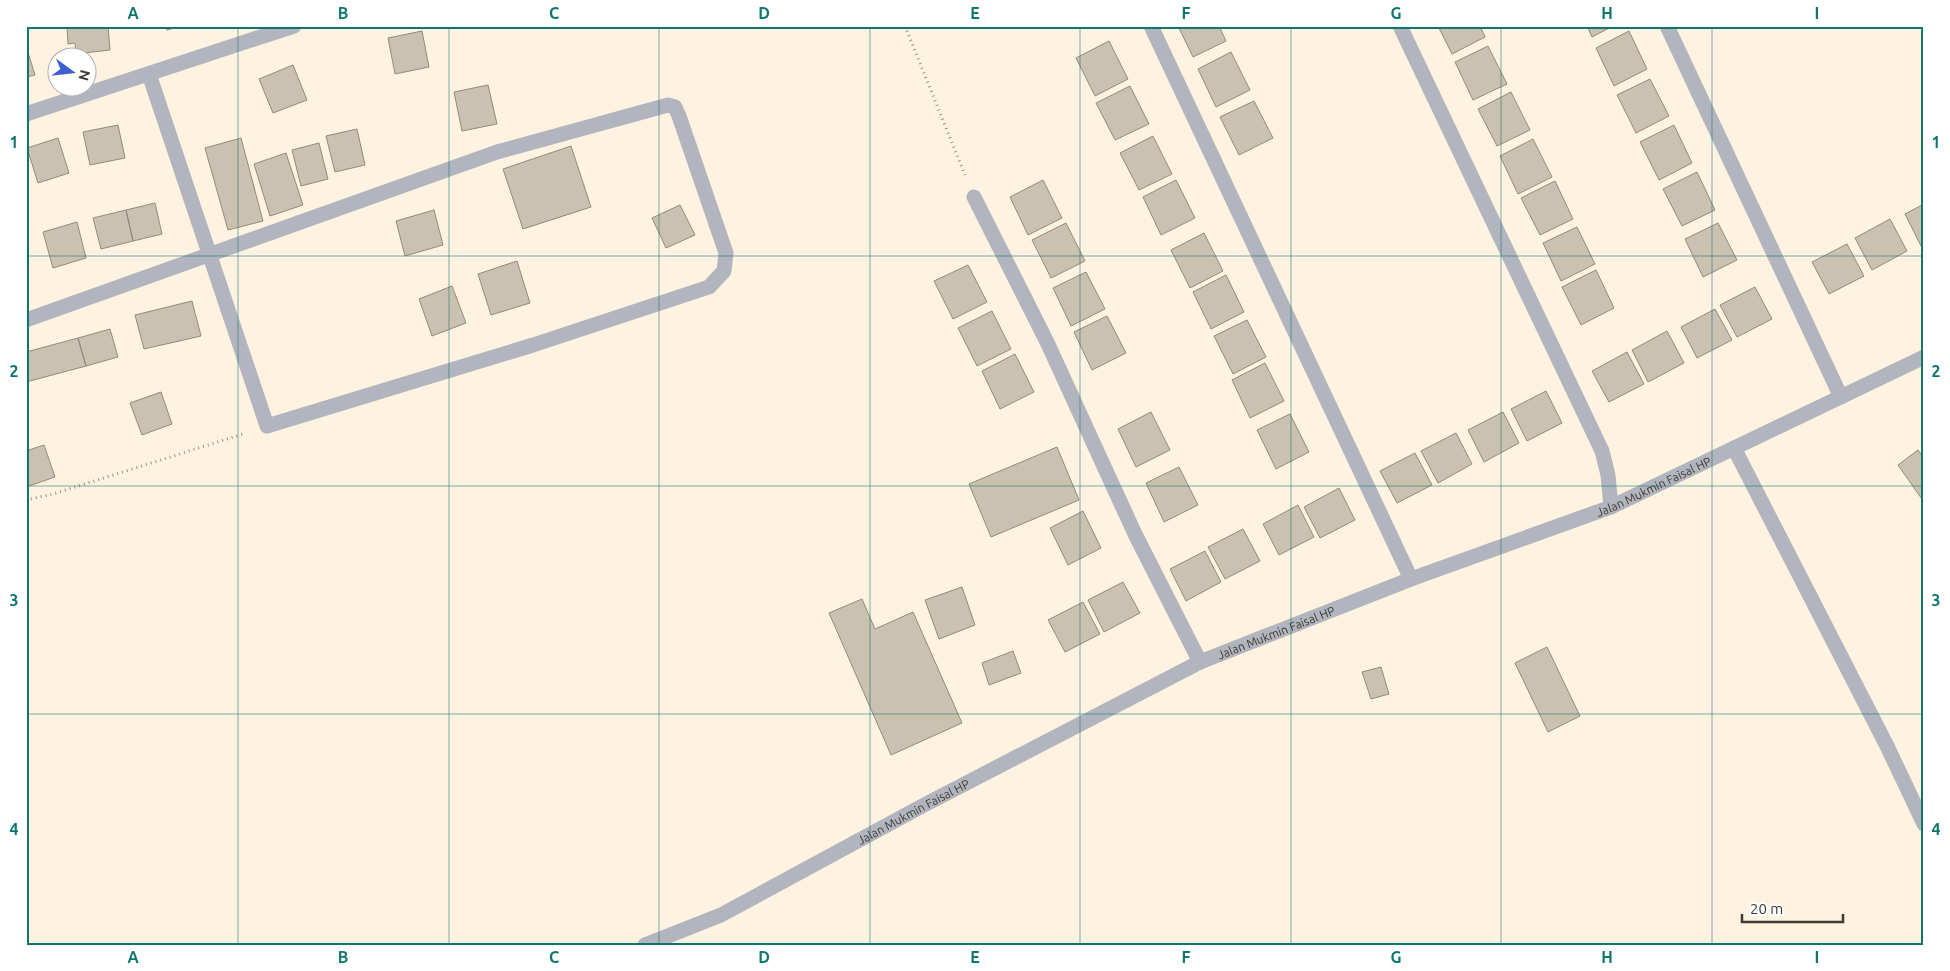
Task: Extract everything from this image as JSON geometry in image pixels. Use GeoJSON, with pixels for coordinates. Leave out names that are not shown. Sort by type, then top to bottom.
{"type":"FeatureCollection","features":[{"type":"Feature","properties":{"kind":"street"},"geometry":{"type":"LineString","coordinates":[[26,114],[294,26]]}},
{"type":"Feature","properties":{"kind":"street"},"geometry":{"type":"LineString","coordinates":[[1151,26],[1411,579]]}},
{"type":"Feature","properties":{"kind":"street"},"geometry":{"type":"LineString","coordinates":[[1400,26],[1602,451],[1608,475],[1611,507]]}},
{"type":"Feature","properties":{"kind":"street"},"geometry":{"type":"LineString","coordinates":[[1667,26],[1840,397]]}},
{"type":"Feature","properties":{"kind":"street"},"geometry":{"type":"LineString","coordinates":[[26,320],[210,254],[498,152],[668,105],[675,107],[680,116],[726,253],[724,271],[709,287],[533,345],[267,426],[210,254],[149,74]]}},
{"type":"Feature","properties":{"kind":"street"},"geometry":{"type":"LineString","coordinates":[[974,197],[1047,342],[1135,534],[1200,662]]}},
{"type":"Feature","properties":{"kind":"street","name":"Jalan Mukmin Faisal HP"},"geometry":{"type":"LineString","coordinates":[[645,945],[721,915],[926,804],[1200,662],[1411,579],[1611,507],[1924,357]]}},
{"type":"Feature","properties":{"kind":"street"},"geometry":{"type":"LineString","coordinates":[[1734,448],[1878,729],[1924,824]]}},
{"type":"Feature","properties":{"kind":"path"},"geometry":{"type":"LineString","coordinates":[[905,26],[974,197]]}},
{"type":"Feature","properties":{"kind":"path"},"geometry":{"type":"LineString","coordinates":[[26,500],[53,494],[267,426]]}},
{"type":"Feature","properties":{"kind":"building"},"geometry":{"type":"Polygon","coordinates":[[[67,26],[108,26],[110,50],[98,51],[98,48],[75,48],[75,43],[68,44],[67,26]]]}},
{"type":"Feature","properties":{"kind":"building"},"geometry":{"type":"Polygon","coordinates":[[[166,26],[181,26],[167,30],[166,26]]]}},
{"type":"Feature","properties":{"kind":"building"},"geometry":{"type":"Polygon","coordinates":[[[1178,26],[1219,26],[1226,41],[1193,57],[1178,26]]]}},
{"type":"Feature","properties":{"kind":"building"},"geometry":{"type":"Polygon","coordinates":[[[1438,26],[1480,26],[1485,37],[1452,54],[1438,26]]]}},
{"type":"Feature","properties":{"kind":"building"},"geometry":{"type":"Polygon","coordinates":[[[1587,26],[1613,26],[1592,37],[1587,26]]]}},
{"type":"Feature","properties":{"kind":"building"},"geometry":{"type":"Polygon","coordinates":[[[422,31],[429,67],[395,74],[388,38],[422,31]]]}},
{"type":"Feature","properties":{"kind":"building"},"geometry":{"type":"Polygon","coordinates":[[[1629,31],[1647,69],[1614,86],[1596,48],[1629,31]]]}},
{"type":"Feature","properties":{"kind":"building"},"geometry":{"type":"Polygon","coordinates":[[[1109,41],[1128,79],[1095,96],[1076,58],[1109,41]]]}},
{"type":"Feature","properties":{"kind":"building"},"geometry":{"type":"Polygon","coordinates":[[[26,46],[35,75],[26,77],[26,46]]]}},
{"type":"Feature","properties":{"kind":"building"},"geometry":{"type":"Polygon","coordinates":[[[1488,46],[1507,84],[1473,100],[1455,62],[1488,46]]]}},
{"type":"Feature","properties":{"kind":"building"},"geometry":{"type":"Polygon","coordinates":[[[1231,52],[1250,90],[1216,107],[1198,69],[1231,52]]]}},
{"type":"Feature","properties":{"kind":"building"},"geometry":{"type":"Polygon","coordinates":[[[293,65],[307,100],[273,113],[259,79],[293,65]]]}},
{"type":"Feature","properties":{"kind":"building"},"geometry":{"type":"Polygon","coordinates":[[[1650,79],[1669,116],[1636,133],[1617,95],[1650,79]]]}},
{"type":"Feature","properties":{"kind":"building"},"geometry":{"type":"Polygon","coordinates":[[[488,85],[497,124],[462,131],[454,92],[488,85]]]}},
{"type":"Feature","properties":{"kind":"building"},"geometry":{"type":"Polygon","coordinates":[[[1130,86],[1149,124],[1115,140],[1096,103],[1130,86]]]}},
{"type":"Feature","properties":{"kind":"building"},"geometry":{"type":"Polygon","coordinates":[[[1511,92],[1530,130],[1497,146],[1478,109],[1511,92]]]}},
{"type":"Feature","properties":{"kind":"building"},"geometry":{"type":"Polygon","coordinates":[[[1254,101],[1273,138],[1239,155],[1220,117],[1254,101]]]}},
{"type":"Feature","properties":{"kind":"building"},"geometry":{"type":"Polygon","coordinates":[[[118,125],[125,158],[90,165],[83,132],[118,125]]]}},
{"type":"Feature","properties":{"kind":"building"},"geometry":{"type":"Polygon","coordinates":[[[1674,125],[1692,163],[1659,180],[1640,142],[1674,125]]]}},
{"type":"Feature","properties":{"kind":"building"},"geometry":{"type":"Polygon","coordinates":[[[357,129],[365,165],[335,172],[326,136],[357,129]]]}},
{"type":"Feature","properties":{"kind":"building"},"geometry":{"type":"Polygon","coordinates":[[[1153,136],[1172,174],[1139,190],[1120,153],[1153,136]]]}},
{"type":"Feature","properties":{"kind":"building"},"geometry":{"type":"Polygon","coordinates":[[[58,138],[69,173],[38,183],[27,148],[58,138]]]}},
{"type":"Feature","properties":{"kind":"building"},"geometry":{"type":"Polygon","coordinates":[[[241,138],[263,221],[228,230],[205,148],[241,138]]]}},
{"type":"Feature","properties":{"kind":"building"},"geometry":{"type":"Polygon","coordinates":[[[1533,139],[1552,177],[1518,194],[1500,156],[1533,139]]]}},
{"type":"Feature","properties":{"kind":"building"},"geometry":{"type":"Polygon","coordinates":[[[319,143],[328,179],[301,186],[292,150],[319,143]]]}},
{"type":"Feature","properties":{"kind":"building"},"geometry":{"type":"Polygon","coordinates":[[[571,146],[591,207],[523,229],[503,169],[571,146]]]}},
{"type":"Feature","properties":{"kind":"building"},"geometry":{"type":"Polygon","coordinates":[[[286,153],[303,205],[270,216],[254,164],[286,153]]]}},
{"type":"Feature","properties":{"kind":"building"},"geometry":{"type":"Polygon","coordinates":[[[1697,172],[1715,210],[1682,226],[1663,189],[1697,172]]]}},
{"type":"Feature","properties":{"kind":"building"},"geometry":{"type":"Polygon","coordinates":[[[1043,180],[1062,218],[1028,235],[1010,197],[1043,180]]]}},
{"type":"Feature","properties":{"kind":"building"},"geometry":{"type":"Polygon","coordinates":[[[1176,180],[1195,218],[1161,235],[1143,197],[1176,180]]]}},
{"type":"Feature","properties":{"kind":"building"},"geometry":{"type":"Polygon","coordinates":[[[1555,181],[1573,219],[1540,235],[1521,198],[1555,181]]]}},
{"type":"Feature","properties":{"kind":"building"},"geometry":{"type":"Polygon","coordinates":[[[155,203],[162,234],[133,241],[126,210],[155,203]]]}},
{"type":"Feature","properties":{"kind":"building"},"geometry":{"type":"Polygon","coordinates":[[[1924,204],[1924,245],[1921,246],[1905,214],[1924,204]]]}},
{"type":"Feature","properties":{"kind":"building"},"geometry":{"type":"Polygon","coordinates":[[[680,205],[695,235],[666,248],[652,218],[680,205]]]}},
{"type":"Feature","properties":{"kind":"building"},"geometry":{"type":"Polygon","coordinates":[[[126,210],[133,241],[101,249],[93,218],[126,210]]]}},
{"type":"Feature","properties":{"kind":"building"},"geometry":{"type":"Polygon","coordinates":[[[434,210],[443,245],[405,256],[396,221],[434,210]]]}},
{"type":"Feature","properties":{"kind":"building"},"geometry":{"type":"Polygon","coordinates":[[[1890,219],[1907,251],[1872,270],[1855,238],[1890,219]]]}},
{"type":"Feature","properties":{"kind":"building"},"geometry":{"type":"Polygon","coordinates":[[[77,222],[86,258],[53,268],[43,232],[77,222]]]}},
{"type":"Feature","properties":{"kind":"building"},"geometry":{"type":"Polygon","coordinates":[[[1066,223],[1085,261],[1051,278],[1032,240],[1066,223]]]}},
{"type":"Feature","properties":{"kind":"building"},"geometry":{"type":"Polygon","coordinates":[[[1718,223],[1737,260],[1703,277],[1685,239],[1718,223]]]}},
{"type":"Feature","properties":{"kind":"building"},"geometry":{"type":"Polygon","coordinates":[[[1577,227],[1595,264],[1561,281],[1543,243],[1577,227]]]}},
{"type":"Feature","properties":{"kind":"building"},"geometry":{"type":"Polygon","coordinates":[[[1204,233],[1223,271],[1190,288],[1171,250],[1204,233]]]}},
{"type":"Feature","properties":{"kind":"building"},"geometry":{"type":"Polygon","coordinates":[[[1847,244],[1864,276],[1829,294],[1812,262],[1847,244]]]}},
{"type":"Feature","properties":{"kind":"building"},"geometry":{"type":"Polygon","coordinates":[[[517,261],[530,303],[491,315],[478,274],[517,261]]]}},
{"type":"Feature","properties":{"kind":"building"},"geometry":{"type":"Polygon","coordinates":[[[968,265],[987,302],[953,319],[934,281],[968,265]]]}},
{"type":"Feature","properties":{"kind":"building"},"geometry":{"type":"Polygon","coordinates":[[[1596,270],[1614,308],[1581,325],[1562,287],[1596,270]]]}},
{"type":"Feature","properties":{"kind":"building"},"geometry":{"type":"Polygon","coordinates":[[[1086,272],[1105,309],[1071,326],[1053,288],[1086,272]]]}},
{"type":"Feature","properties":{"kind":"building"},"geometry":{"type":"Polygon","coordinates":[[[1226,275],[1244,312],[1211,329],[1193,292],[1226,275]]]}},
{"type":"Feature","properties":{"kind":"building"},"geometry":{"type":"Polygon","coordinates":[[[452,286],[466,323],[432,336],[419,299],[452,286]]]}},
{"type":"Feature","properties":{"kind":"building"},"geometry":{"type":"Polygon","coordinates":[[[1755,287],[1772,319],[1737,337],[1720,305],[1755,287]]]}},
{"type":"Feature","properties":{"kind":"building"},"geometry":{"type":"Polygon","coordinates":[[[192,301],[201,336],[144,349],[135,315],[192,301]]]}},
{"type":"Feature","properties":{"kind":"building"},"geometry":{"type":"Polygon","coordinates":[[[1715,309],[1732,340],[1697,358],[1681,327],[1715,309]]]}},
{"type":"Feature","properties":{"kind":"building"},"geometry":{"type":"Polygon","coordinates":[[[992,311],[1011,349],[977,366],[958,328],[992,311]]]}},
{"type":"Feature","properties":{"kind":"building"},"geometry":{"type":"Polygon","coordinates":[[[1107,316],[1126,353],[1092,370],[1074,332],[1107,316]]]}},
{"type":"Feature","properties":{"kind":"building"},"geometry":{"type":"Polygon","coordinates":[[[1247,320],[1266,357],[1233,374],[1214,336],[1247,320]]]}},
{"type":"Feature","properties":{"kind":"building"},"geometry":{"type":"Polygon","coordinates":[[[110,329],[118,357],[86,366],[78,338],[110,329]]]}},
{"type":"Feature","properties":{"kind":"building"},"geometry":{"type":"Polygon","coordinates":[[[1667,331],[1684,363],[1648,382],[1632,350],[1667,331]]]}},
{"type":"Feature","properties":{"kind":"building"},"geometry":{"type":"Polygon","coordinates":[[[78,338],[86,366],[26,382],[26,352],[78,338]]]}},
{"type":"Feature","properties":{"kind":"building"},"geometry":{"type":"Polygon","coordinates":[[[1627,352],[1644,384],[1609,402],[1592,371],[1627,352]]]}},
{"type":"Feature","properties":{"kind":"building"},"geometry":{"type":"Polygon","coordinates":[[[1015,354],[1034,392],[1000,409],[982,371],[1015,354]]]}},
{"type":"Feature","properties":{"kind":"building"},"geometry":{"type":"Polygon","coordinates":[[[1265,363],[1284,401],[1250,418],[1232,380],[1265,363]]]}},
{"type":"Feature","properties":{"kind":"building"},"geometry":{"type":"Polygon","coordinates":[[[1546,391],[1562,423],[1527,441],[1511,409],[1546,391]]]}},
{"type":"Feature","properties":{"kind":"building"},"geometry":{"type":"Polygon","coordinates":[[[161,392],[172,424],[142,435],[130,403],[161,392]]]}},
{"type":"Feature","properties":{"kind":"building"},"geometry":{"type":"Polygon","coordinates":[[[1151,412],[1170,450],[1136,467],[1118,429],[1151,412]]]}},
{"type":"Feature","properties":{"kind":"building"},"geometry":{"type":"Polygon","coordinates":[[[1503,412],[1519,443],[1484,462],[1468,430],[1503,412]]]}},
{"type":"Feature","properties":{"kind":"building"},"geometry":{"type":"Polygon","coordinates":[[[1290,414],[1309,452],[1276,469],[1257,430],[1290,414]]]}},
{"type":"Feature","properties":{"kind":"building"},"geometry":{"type":"Polygon","coordinates":[[[1456,433],[1472,464],[1438,483],[1421,451],[1456,433]]]}},
{"type":"Feature","properties":{"kind":"building"},"geometry":{"type":"Polygon","coordinates":[[[44,445],[55,477],[26,487],[26,451],[44,445]]]}},
{"type":"Feature","properties":{"kind":"building"},"geometry":{"type":"Polygon","coordinates":[[[1057,447],[1079,500],[991,537],[969,484],[1057,447]]]}},
{"type":"Feature","properties":{"kind":"building"},"geometry":{"type":"Polygon","coordinates":[[[1918,450],[1924,458],[1924,502],[1898,465],[1918,450]]]}},
{"type":"Feature","properties":{"kind":"building"},"geometry":{"type":"Polygon","coordinates":[[[1415,453],[1432,485],[1397,503],[1380,471],[1415,453]]]}},
{"type":"Feature","properties":{"kind":"building"},"geometry":{"type":"Polygon","coordinates":[[[1179,467],[1198,505],[1164,522],[1146,483],[1179,467]]]}},
{"type":"Feature","properties":{"kind":"building"},"geometry":{"type":"Polygon","coordinates":[[[1339,488],[1355,520],[1320,538],[1304,507],[1339,488]]]}},
{"type":"Feature","properties":{"kind":"building"},"geometry":{"type":"Polygon","coordinates":[[[1298,505],[1314,537],[1279,555],[1263,524],[1298,505]]]}},
{"type":"Feature","properties":{"kind":"building"},"geometry":{"type":"Polygon","coordinates":[[[1083,511],[1101,548],[1068,565],[1050,528],[1083,511]]]}},
{"type":"Feature","properties":{"kind":"building"},"geometry":{"type":"Polygon","coordinates":[[[1243,529],[1260,561],[1225,579],[1208,547],[1243,529]]]}},
{"type":"Feature","properties":{"kind":"building"},"geometry":{"type":"Polygon","coordinates":[[[1205,551],[1221,582],[1186,601],[1170,569],[1205,551]]]}},
{"type":"Feature","properties":{"kind":"building"},"geometry":{"type":"Polygon","coordinates":[[[1123,582],[1140,613],[1104,632],[1088,600],[1123,582]]]}},
{"type":"Feature","properties":{"kind":"building"},"geometry":{"type":"Polygon","coordinates":[[[962,587],[975,625],[939,639],[925,600],[962,587]]]}},
{"type":"Feature","properties":{"kind":"building"},"geometry":{"type":"Polygon","coordinates":[[[862,599],[875,629],[913,612],[962,723],[891,755],[829,613],[862,599]]]}},
{"type":"Feature","properties":{"kind":"building"},"geometry":{"type":"Polygon","coordinates":[[[1083,602],[1100,634],[1065,652],[1048,620],[1083,602]]]}},
{"type":"Feature","properties":{"kind":"building"},"geometry":{"type":"Polygon","coordinates":[[[1547,647],[1580,716],[1548,732],[1515,663],[1547,647]]]}},
{"type":"Feature","properties":{"kind":"building"},"geometry":{"type":"Polygon","coordinates":[[[1013,651],[1021,673],[989,685],[982,663],[1013,651]]]}},
{"type":"Feature","properties":{"kind":"building"},"geometry":{"type":"Polygon","coordinates":[[[1381,667],[1389,694],[1371,699],[1362,672],[1381,667]]]}}]}
